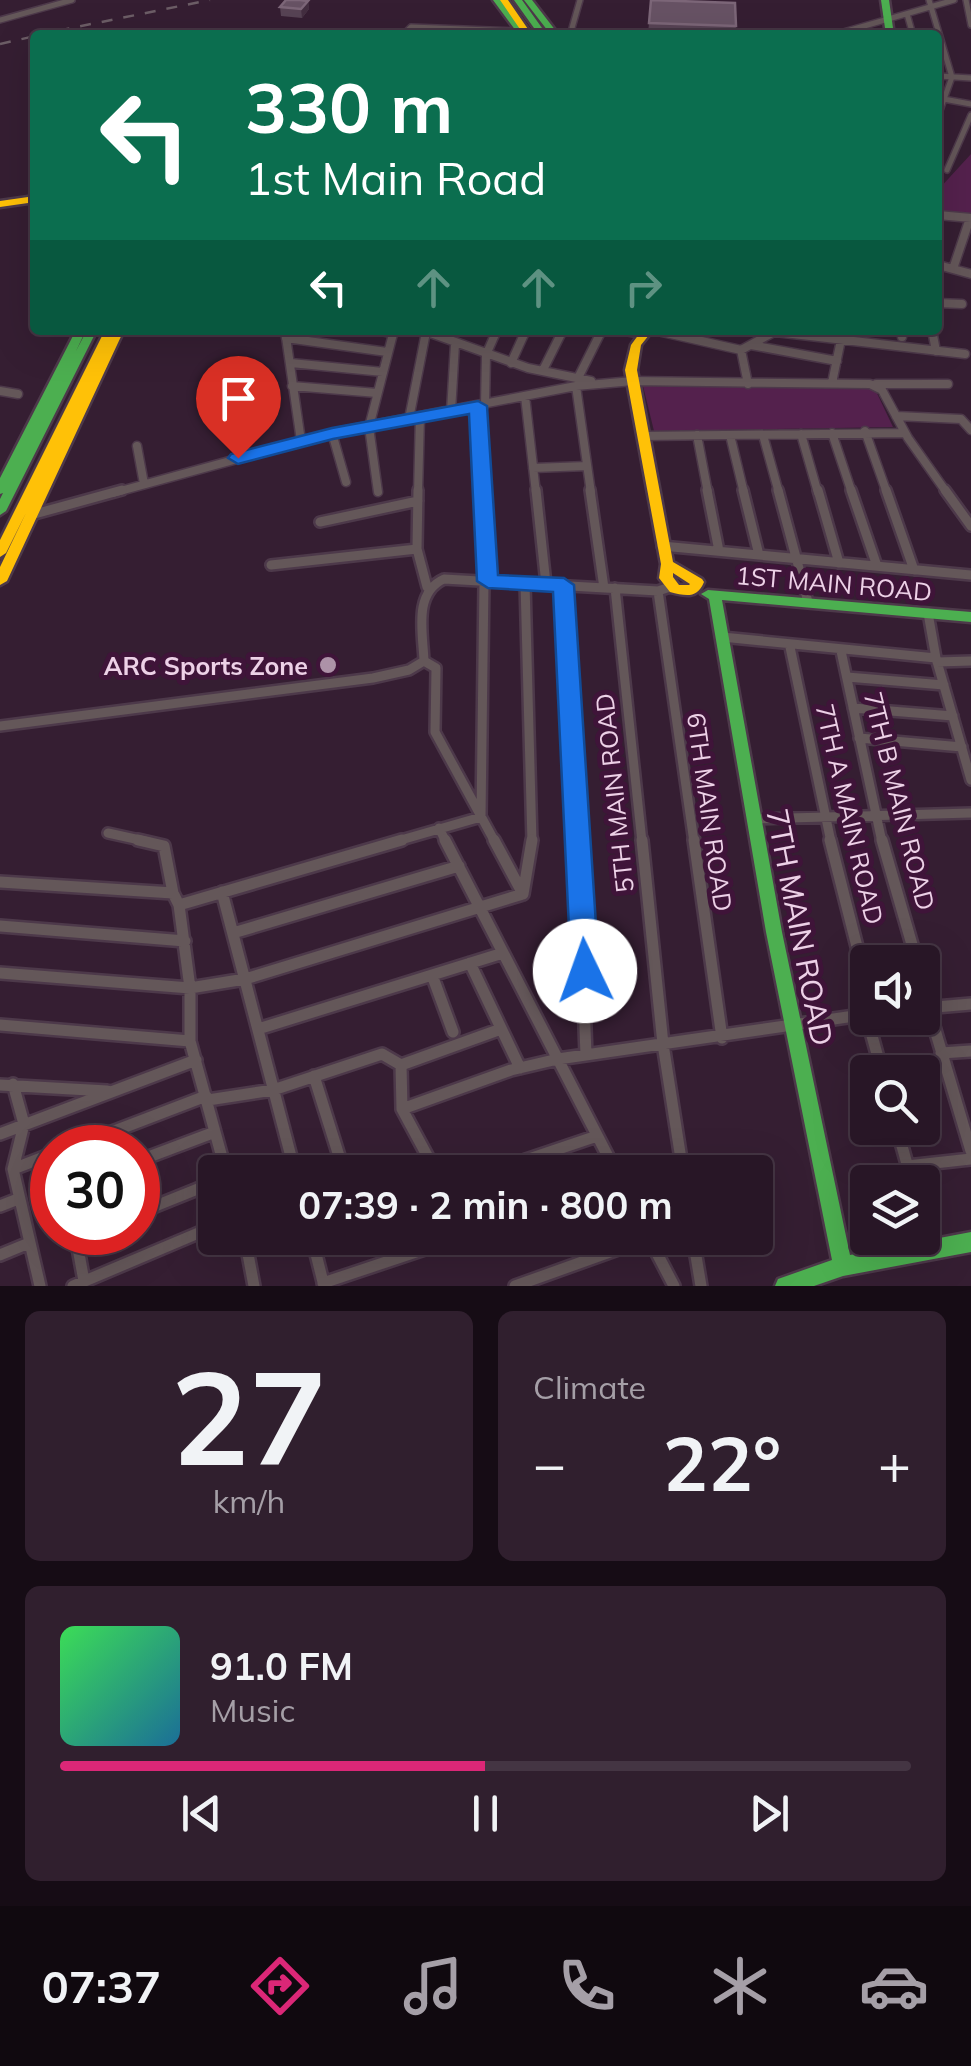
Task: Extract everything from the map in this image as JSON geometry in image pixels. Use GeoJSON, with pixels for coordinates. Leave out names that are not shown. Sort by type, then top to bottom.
{"type":"FeatureCollection","features":[{"type":"Feature","properties":{"kind":"main road"},"geometry":{"type":"LineString","coordinates":[[501,0],[526,30]]}},
{"type":"Feature","properties":{"kind":"main road"},"geometry":{"type":"LineString","coordinates":[[518,0],[527,30]]}},
{"type":"Feature","properties":{"kind":"main road"},"geometry":{"type":"LineString","coordinates":[[528,0],[528,30]]}},
{"type":"Feature","properties":{"kind":"main road"},"geometry":{"type":"LineString","coordinates":[[885,0],[889,30]]}},
{"type":"Feature","properties":{"kind":"main road"},"geometry":{"type":"LineString","coordinates":[[0,204],[30,199]]}},
{"type":"Feature","properties":{"kind":"main road"},"geometry":{"type":"LineString","coordinates":[[0,490],[78,335]]}},
{"type":"Feature","properties":{"kind":"main road"},"geometry":{"type":"LineString","coordinates":[[0,511],[89,335]]}},
{"type":"Feature","properties":{"kind":"main road"},"geometry":{"type":"LineString","coordinates":[[0,553],[108,335]]}},
{"type":"Feature","properties":{"kind":"main road"},"geometry":{"type":"LineString","coordinates":[[0,581],[117,335]]}},
{"type":"Feature","properties":{"kind":"main road"},"geometry":{"type":"LineString","coordinates":[[647,335],[630,358],[667,564],[664,588]]}},
{"type":"Feature","properties":{"kind":"main road"},"geometry":{"type":"LineString","coordinates":[[667,564],[692,577],[697,582],[694,590]]}},
{"type":"Feature","properties":{"kind":"main road","name":"1ST MAIN ROAD"},"geometry":{"type":"LineString","coordinates":[[664,588],[715,596],[971,617]]}},
{"type":"Feature","properties":{"kind":"main road","name":"7TH MAIN ROAD"},"geometry":{"type":"LineString","coordinates":[[715,596],[751,819],[843,1266]]}},
{"type":"Feature","properties":{"kind":"main road"},"geometry":{"type":"LineString","coordinates":[[940,1248],[971,1242]]}},
{"type":"Feature","properties":{"kind":"main road"},"geometry":{"type":"LineString","coordinates":[[785,1286],[843,1266],[903,1255]]}},
{"type":"Feature","properties":{"kind":"street"},"geometry":{"type":"LineString","coordinates":[[0,20],[72,0]]}},
{"type":"Feature","properties":{"kind":"street"},"geometry":{"type":"LineString","coordinates":[[571,30],[580,0]]}},
{"type":"Feature","properties":{"kind":"street"},"geometry":{"type":"LineString","coordinates":[[859,30],[930,3],[954,0]]}},
{"type":"Feature","properties":{"kind":"street"},"geometry":{"type":"LineString","coordinates":[[966,0],[971,26]]}},
{"type":"Feature","properties":{"kind":"street"},"geometry":{"type":"LineString","coordinates":[[930,3],[938,30]]}},
{"type":"Feature","properties":{"kind":"street"},"geometry":{"type":"LineString","coordinates":[[906,14],[911,30]]}},
{"type":"Feature","properties":{"kind":"street"},"geometry":{"type":"LineString","coordinates":[[408,30],[411,27],[481,30]]}},
{"type":"Feature","properties":{"kind":"street"},"geometry":{"type":"LineString","coordinates":[[942,43],[952,77],[942,97]]}},
{"type":"Feature","properties":{"kind":"street"},"geometry":{"type":"LineString","coordinates":[[942,76],[971,78]]}},
{"type":"Feature","properties":{"kind":"street"},"geometry":{"type":"LineString","coordinates":[[942,99],[971,104]]}},
{"type":"Feature","properties":{"kind":"street"},"geometry":{"type":"LineString","coordinates":[[947,170],[971,115]]}},
{"type":"Feature","properties":{"kind":"street"},"geometry":{"type":"LineString","coordinates":[[942,215],[970,218],[954,266]]}},
{"type":"Feature","properties":{"kind":"street"},"geometry":{"type":"LineString","coordinates":[[942,265],[971,274]]}},
{"type":"Feature","properties":{"kind":"street"},"geometry":{"type":"LineString","coordinates":[[942,303],[962,304]]}},
{"type":"Feature","properties":{"kind":"street"},"geometry":{"type":"LineString","coordinates":[[286,335],[302,441]]}},
{"type":"Feature","properties":{"kind":"street"},"geometry":{"type":"LineString","coordinates":[[292,335],[387,352]]}},
{"type":"Feature","properties":{"kind":"street"},"geometry":{"type":"LineString","coordinates":[[378,492],[369,427],[392,335]]}},
{"type":"Feature","properties":{"kind":"street"},"geometry":{"type":"LineString","coordinates":[[424,335],[414,418],[417,548],[428,588]]}},
{"type":"Feature","properties":{"kind":"street"},"geometry":{"type":"LineString","coordinates":[[434,335],[577,382]]}},
{"type":"Feature","properties":{"kind":"street"},"geometry":{"type":"LineString","coordinates":[[451,411],[455,335]]}},
{"type":"Feature","properties":{"kind":"street"},"geometry":{"type":"LineString","coordinates":[[481,817],[486,581],[481,406],[486,355],[495,335]]}},
{"type":"Feature","properties":{"kind":"street"},"geometry":{"type":"LineString","coordinates":[[511,363],[524,335]]}},
{"type":"Feature","properties":{"kind":"street"},"geometry":{"type":"LineString","coordinates":[[543,370],[560,335]]}},
{"type":"Feature","properties":{"kind":"street"},"geometry":{"type":"LineString","coordinates":[[577,382],[600,335]]}},
{"type":"Feature","properties":{"kind":"street"},"geometry":{"type":"LineString","coordinates":[[664,335],[741,350],[769,335]]}},
{"type":"Feature","properties":{"kind":"street"},"geometry":{"type":"LineString","coordinates":[[800,335],[965,354]]}},
{"type":"Feature","properties":{"kind":"street"},"geometry":{"type":"LineString","coordinates":[[832,383],[842,335]]}},
{"type":"Feature","properties":{"kind":"street"},"geometry":{"type":"LineString","coordinates":[[933,335],[936,352]]}},
{"type":"Feature","properties":{"kind":"street"},"geometry":{"type":"LineString","coordinates":[[750,345],[837,361]]}},
{"type":"Feature","properties":{"kind":"street"},"geometry":{"type":"LineString","coordinates":[[741,350],[748,384]]}},
{"type":"Feature","properties":{"kind":"street"},"geometry":{"type":"LineString","coordinates":[[291,363],[382,372]]}},
{"type":"Feature","properties":{"kind":"street"},"geometry":{"type":"LineString","coordinates":[[16,522],[34,513],[302,441],[481,406],[577,382],[948,384]]}},
{"type":"Feature","properties":{"kind":"street","name":"5TH MAIN ROAD"},"geometry":{"type":"LineString","coordinates":[[577,382],[587,466],[609,588],[662,1044],[680,1155]]}},
{"type":"Feature","properties":{"kind":"street"},"geometry":{"type":"LineString","coordinates":[[870,384],[882,390],[904,433],[971,526]]}},
{"type":"Feature","properties":{"kind":"street"},"geometry":{"type":"LineString","coordinates":[[292,386],[377,393]]}},
{"type":"Feature","properties":{"kind":"street"},"geometry":{"type":"LineString","coordinates":[[0,391],[18,394]]}},
{"type":"Feature","properties":{"kind":"street"},"geometry":{"type":"LineString","coordinates":[[525,396],[546,584]]}},
{"type":"Feature","properties":{"kind":"street"},"geometry":{"type":"LineString","coordinates":[[896,416],[961,419],[971,430]]}},
{"type":"Feature","properties":{"kind":"street"},"geometry":{"type":"LineString","coordinates":[[832,432],[877,566]]}},
{"type":"Feature","properties":{"kind":"street"},"geometry":{"type":"LineString","coordinates":[[865,432],[914,570]]}},
{"type":"Feature","properties":{"kind":"street"},"geometry":{"type":"LineString","coordinates":[[643,436],[904,433]]}},
{"type":"Feature","properties":{"kind":"street"},"geometry":{"type":"LineString","coordinates":[[332,434],[346,482]]}},
{"type":"Feature","properties":{"kind":"street"},"geometry":{"type":"LineString","coordinates":[[800,434],[839,563]]}},
{"type":"Feature","properties":{"kind":"street"},"geometry":{"type":"LineString","coordinates":[[730,435],[759,555]]}},
{"type":"Feature","properties":{"kind":"street"},"geometry":{"type":"LineString","coordinates":[[763,435],[808,602]]}},
{"type":"Feature","properties":{"kind":"street"},"geometry":{"type":"LineString","coordinates":[[697,436],[719,551]]}},
{"type":"Feature","properties":{"kind":"street"},"geometry":{"type":"LineString","coordinates":[[137,446],[144,484]]}},
{"type":"Feature","properties":{"kind":"street"},"geometry":{"type":"LineString","coordinates":[[533,468],[587,466]]}},
{"type":"Feature","properties":{"kind":"street"},"geometry":{"type":"LineString","coordinates":[[320,522],[418,501]]}},
{"type":"Feature","properties":{"kind":"street"},"geometry":{"type":"LineString","coordinates":[[662,546],[971,576]]}},
{"type":"Feature","properties":{"kind":"street"},"geometry":{"type":"LineString","coordinates":[[271,566],[417,548]]}},
{"type":"Feature","properties":{"kind":"street"},"geometry":{"type":"LineString","coordinates":[[424,660],[424,601],[432,582],[444,579],[664,588]]}},
{"type":"Feature","properties":{"kind":"street"},"geometry":{"type":"LineString","coordinates":[[523,894],[532,856],[524,583]]}},
{"type":"Feature","properties":{"kind":"street"},"geometry":{"type":"LineString","coordinates":[[564,585],[584,939],[586,1055]]}},
{"type":"Feature","properties":{"kind":"street","name":"6TH MAIN ROAD"},"geometry":{"type":"LineString","coordinates":[[664,588],[722,1038]]}},
{"type":"Feature","properties":{"kind":"street"},"geometry":{"type":"LineString","coordinates":[[928,612],[936,660],[971,780]]}},
{"type":"Feature","properties":{"kind":"street"},"geometry":{"type":"LineString","coordinates":[[722,638],[971,661]]}},
{"type":"Feature","properties":{"kind":"street","name":"7TH A MAIN ROAD"},"geometry":{"type":"LineString","coordinates":[[790,646],[857,945]]}},
{"type":"Feature","properties":{"kind":"street","name":"7TH B MAIN ROAD"},"geometry":{"type":"LineString","coordinates":[[841,651],[876,817],[912,945]]}},
{"type":"Feature","properties":{"kind":"street"},"geometry":{"type":"LineString","coordinates":[[424,660],[436,668],[435,732],[523,894]]}},
{"type":"Feature","properties":{"kind":"street"},"geometry":{"type":"LineString","coordinates":[[0,726],[373,678],[409,670],[424,660]]}},
{"type":"Feature","properties":{"kind":"street"},"geometry":{"type":"LineString","coordinates":[[846,677],[944,685]]}},
{"type":"Feature","properties":{"kind":"street"},"geometry":{"type":"LineString","coordinates":[[853,708],[952,716]]}},
{"type":"Feature","properties":{"kind":"street"},"geometry":{"type":"LineString","coordinates":[[859,738],[962,748]]}},
{"type":"Feature","properties":{"kind":"street"},"geometry":{"type":"LineString","coordinates":[[751,819],[971,813]]}},
{"type":"Feature","properties":{"kind":"street"},"geometry":{"type":"LineString","coordinates":[[180,905],[481,817]]}},
{"type":"Feature","properties":{"kind":"street"},"geometry":{"type":"LineString","coordinates":[[439,828],[607,1155]]}},
{"type":"Feature","properties":{"kind":"street"},"geometry":{"type":"LineString","coordinates":[[108,832],[164,846],[185,941],[190,1041],[222,1155]]}},
{"type":"Feature","properties":{"kind":"street"},"geometry":{"type":"LineString","coordinates":[[233,933],[459,866]]}},
{"type":"Feature","properties":{"kind":"street"},"geometry":{"type":"LineString","coordinates":[[0,882],[172,894]]}},
{"type":"Feature","properties":{"kind":"street"},"geometry":{"type":"LineString","coordinates":[[222,892],[291,1155]]}},
{"type":"Feature","properties":{"kind":"street"},"geometry":{"type":"LineString","coordinates":[[0,973],[190,988],[245,980],[523,894]]}},
{"type":"Feature","properties":{"kind":"street"},"geometry":{"type":"LineString","coordinates":[[0,926],[185,941]]}},
{"type":"Feature","properties":{"kind":"street"},"geometry":{"type":"LineString","coordinates":[[258,1029],[503,952]]}},
{"type":"Feature","properties":{"kind":"street"},"geometry":{"type":"LineString","coordinates":[[470,963],[520,1068]]}},
{"type":"Feature","properties":{"kind":"street"},"geometry":{"type":"LineString","coordinates":[[432,975],[454,1032]]}},
{"type":"Feature","properties":{"kind":"street"},"geometry":{"type":"LineString","coordinates":[[940,1007],[971,1004]]}},
{"type":"Feature","properties":{"kind":"street"},"geometry":{"type":"LineString","coordinates":[[402,1109],[520,1068],[558,1059],[722,1038],[790,1023],[850,1016]]}},
{"type":"Feature","properties":{"kind":"street"},"geometry":{"type":"LineString","coordinates":[[0,1024],[190,1041]]}},
{"type":"Feature","properties":{"kind":"street"},"geometry":{"type":"LineString","coordinates":[[400,1065],[501,1029]]}},
{"type":"Feature","properties":{"kind":"street"},"geometry":{"type":"LineString","coordinates":[[935,1035],[971,1150]]}},
{"type":"Feature","properties":{"kind":"street"},"geometry":{"type":"LineString","coordinates":[[942,1053],[971,1051]]}},
{"type":"Feature","properties":{"kind":"street"},"geometry":{"type":"LineString","coordinates":[[133,1125],[207,1098],[274,1090],[382,1054],[400,1065]]}},
{"type":"Feature","properties":{"kind":"street"},"geometry":{"type":"LineString","coordinates":[[0,1134],[196,1060]]}},
{"type":"Feature","properties":{"kind":"street"},"geometry":{"type":"LineString","coordinates":[[400,1065],[402,1109],[427,1155]]}},
{"type":"Feature","properties":{"kind":"street"},"geometry":{"type":"LineString","coordinates":[[314,1076],[339,1155]]}},
{"type":"Feature","properties":{"kind":"street"},"geometry":{"type":"LineString","coordinates":[[0,1255],[30,1243],[14,1169],[24,1124],[7,1085],[111,1092]]}},
{"type":"Feature","properties":{"kind":"street"},"geometry":{"type":"LineString","coordinates":[[956,1100],[971,1099]]}},
{"type":"Feature","properties":{"kind":"street"},"geometry":{"type":"LineString","coordinates":[[160,1154],[216,1132]]}},
{"type":"Feature","properties":{"kind":"street"},"geometry":{"type":"LineString","coordinates":[[541,1155],[597,1136]]}},
{"type":"Feature","properties":{"kind":"street"},"geometry":{"type":"LineString","coordinates":[[916,1165],[971,1159]]}},
{"type":"Feature","properties":{"kind":"street"},"geometry":{"type":"LineString","coordinates":[[14,1169],[30,1163]]}},
{"type":"Feature","properties":{"kind":"street"},"geometry":{"type":"LineString","coordinates":[[160,1204],[198,1189]]}},
{"type":"Feature","properties":{"kind":"street"},"geometry":{"type":"LineString","coordinates":[[0,1206],[18,1199]]}},
{"type":"Feature","properties":{"kind":"street"},"geometry":{"type":"LineString","coordinates":[[80,1255],[79,1284],[100,1280],[198,1234]]}},
{"type":"Feature","properties":{"kind":"street"},"geometry":{"type":"LineString","coordinates":[[33,1255],[40,1286]]}},
{"type":"Feature","properties":{"kind":"street"},"geometry":{"type":"LineString","coordinates":[[248,1255],[254,1286]]}},
{"type":"Feature","properties":{"kind":"street"},"geometry":{"type":"LineString","coordinates":[[316,1255],[324,1284],[408,1255]]}},
{"type":"Feature","properties":{"kind":"street"},"geometry":{"type":"LineString","coordinates":[[515,1286],[602,1255]]}},
{"type":"Feature","properties":{"kind":"street"},"geometry":{"type":"LineString","coordinates":[[658,1255],[674,1286]]}},
{"type":"Feature","properties":{"kind":"street"},"geometry":{"type":"LineString","coordinates":[[696,1255],[701,1286]]}},
{"type":"Feature","properties":{"kind":"shaded area"},"geometry":{"type":"Polygon","coordinates":[[[971,154],[971,216],[942,213],[942,186],[971,154]]]}},
{"type":"Feature","properties":{"kind":"shaded area"},"geometry":{"type":"Polygon","coordinates":[[[643,386],[874,387],[893,427],[654,431],[643,386]]]}},
{"type":"Feature","properties":{"kind":"building"},"geometry":{"type":"Polygon","coordinates":[[[286,0],[308,1],[301,9],[280,7],[286,0]]]}},
{"type":"Feature","properties":{"kind":"building"},"geometry":{"type":"Polygon","coordinates":[[[651,0],[735,3],[736,26],[649,23],[651,0]]]}},
{"type":"Feature","properties":{"kind":"railway"},"geometry":{"type":"LineString","coordinates":[[62,30],[210,0]]}},
{"type":"Feature","properties":{"kind":"railway"},"geometry":{"type":"LineString","coordinates":[[0,44],[30,37]]}},
{"type":"Feature","properties":{"kind":"traffic: fast"},"geometry":{"type":"LineString","coordinates":[[497,0],[519,30]]}},
{"type":"Feature","properties":{"kind":"traffic: fast"},"geometry":{"type":"LineString","coordinates":[[518,0],[539,30]]}},
{"type":"Feature","properties":{"kind":"traffic: fast"},"geometry":{"type":"LineString","coordinates":[[528,0],[551,30]]}},
{"type":"Feature","properties":{"kind":"traffic: fast"},"geometry":{"type":"LineString","coordinates":[[885,0],[889,30]]}},
{"type":"Feature","properties":{"kind":"traffic: fast"},"geometry":{"type":"LineString","coordinates":[[0,490],[78,335]]}},
{"type":"Feature","properties":{"kind":"traffic: fast"},"geometry":{"type":"LineString","coordinates":[[0,511],[89,335]]}},
{"type":"Feature","properties":{"kind":"traffic: fast"},"geometry":{"type":"LineString","coordinates":[[708,594],[971,617]]}},
{"type":"Feature","properties":{"kind":"traffic: fast"},"geometry":{"type":"LineString","coordinates":[[715,596],[774,932],[843,1266]]}},
{"type":"Feature","properties":{"kind":"traffic: fast"},"geometry":{"type":"LineString","coordinates":[[785,1286],[843,1266],[971,1242]]}},
{"type":"Feature","properties":{"kind":"traffic: slow"},"geometry":{"type":"LineString","coordinates":[[504,0],[525,30]]}},
{"type":"Feature","properties":{"kind":"traffic: slow"},"geometry":{"type":"LineString","coordinates":[[0,204],[30,200]]}},
{"type":"Feature","properties":{"kind":"traffic: slow"},"geometry":{"type":"LineString","coordinates":[[0,553],[108,335]]}},
{"type":"Feature","properties":{"kind":"traffic: slow"},"geometry":{"type":"LineString","coordinates":[[0,581],[117,335]]}},
{"type":"Feature","properties":{"kind":"traffic: slow"},"geometry":{"type":"LineString","coordinates":[[644,335],[636,345],[631,370],[667,564]]}},
{"type":"Feature","properties":{"kind":"traffic: slow"},"geometry":{"type":"LineString","coordinates":[[667,564],[697,582],[694,590],[675,589],[666,578],[667,564]]}},
{"type":"Feature","properties":{"kind":"place","name":"ARC Sports Zone"},"geometry":{"type":"Point","coordinates":[328,665]}},
{"type":"Feature","properties":{"kind":"route"},"geometry":{"type":"LineString","coordinates":[[238,458],[332,434],[478,406],[488,581],[564,585],[585,971]]}}]}
